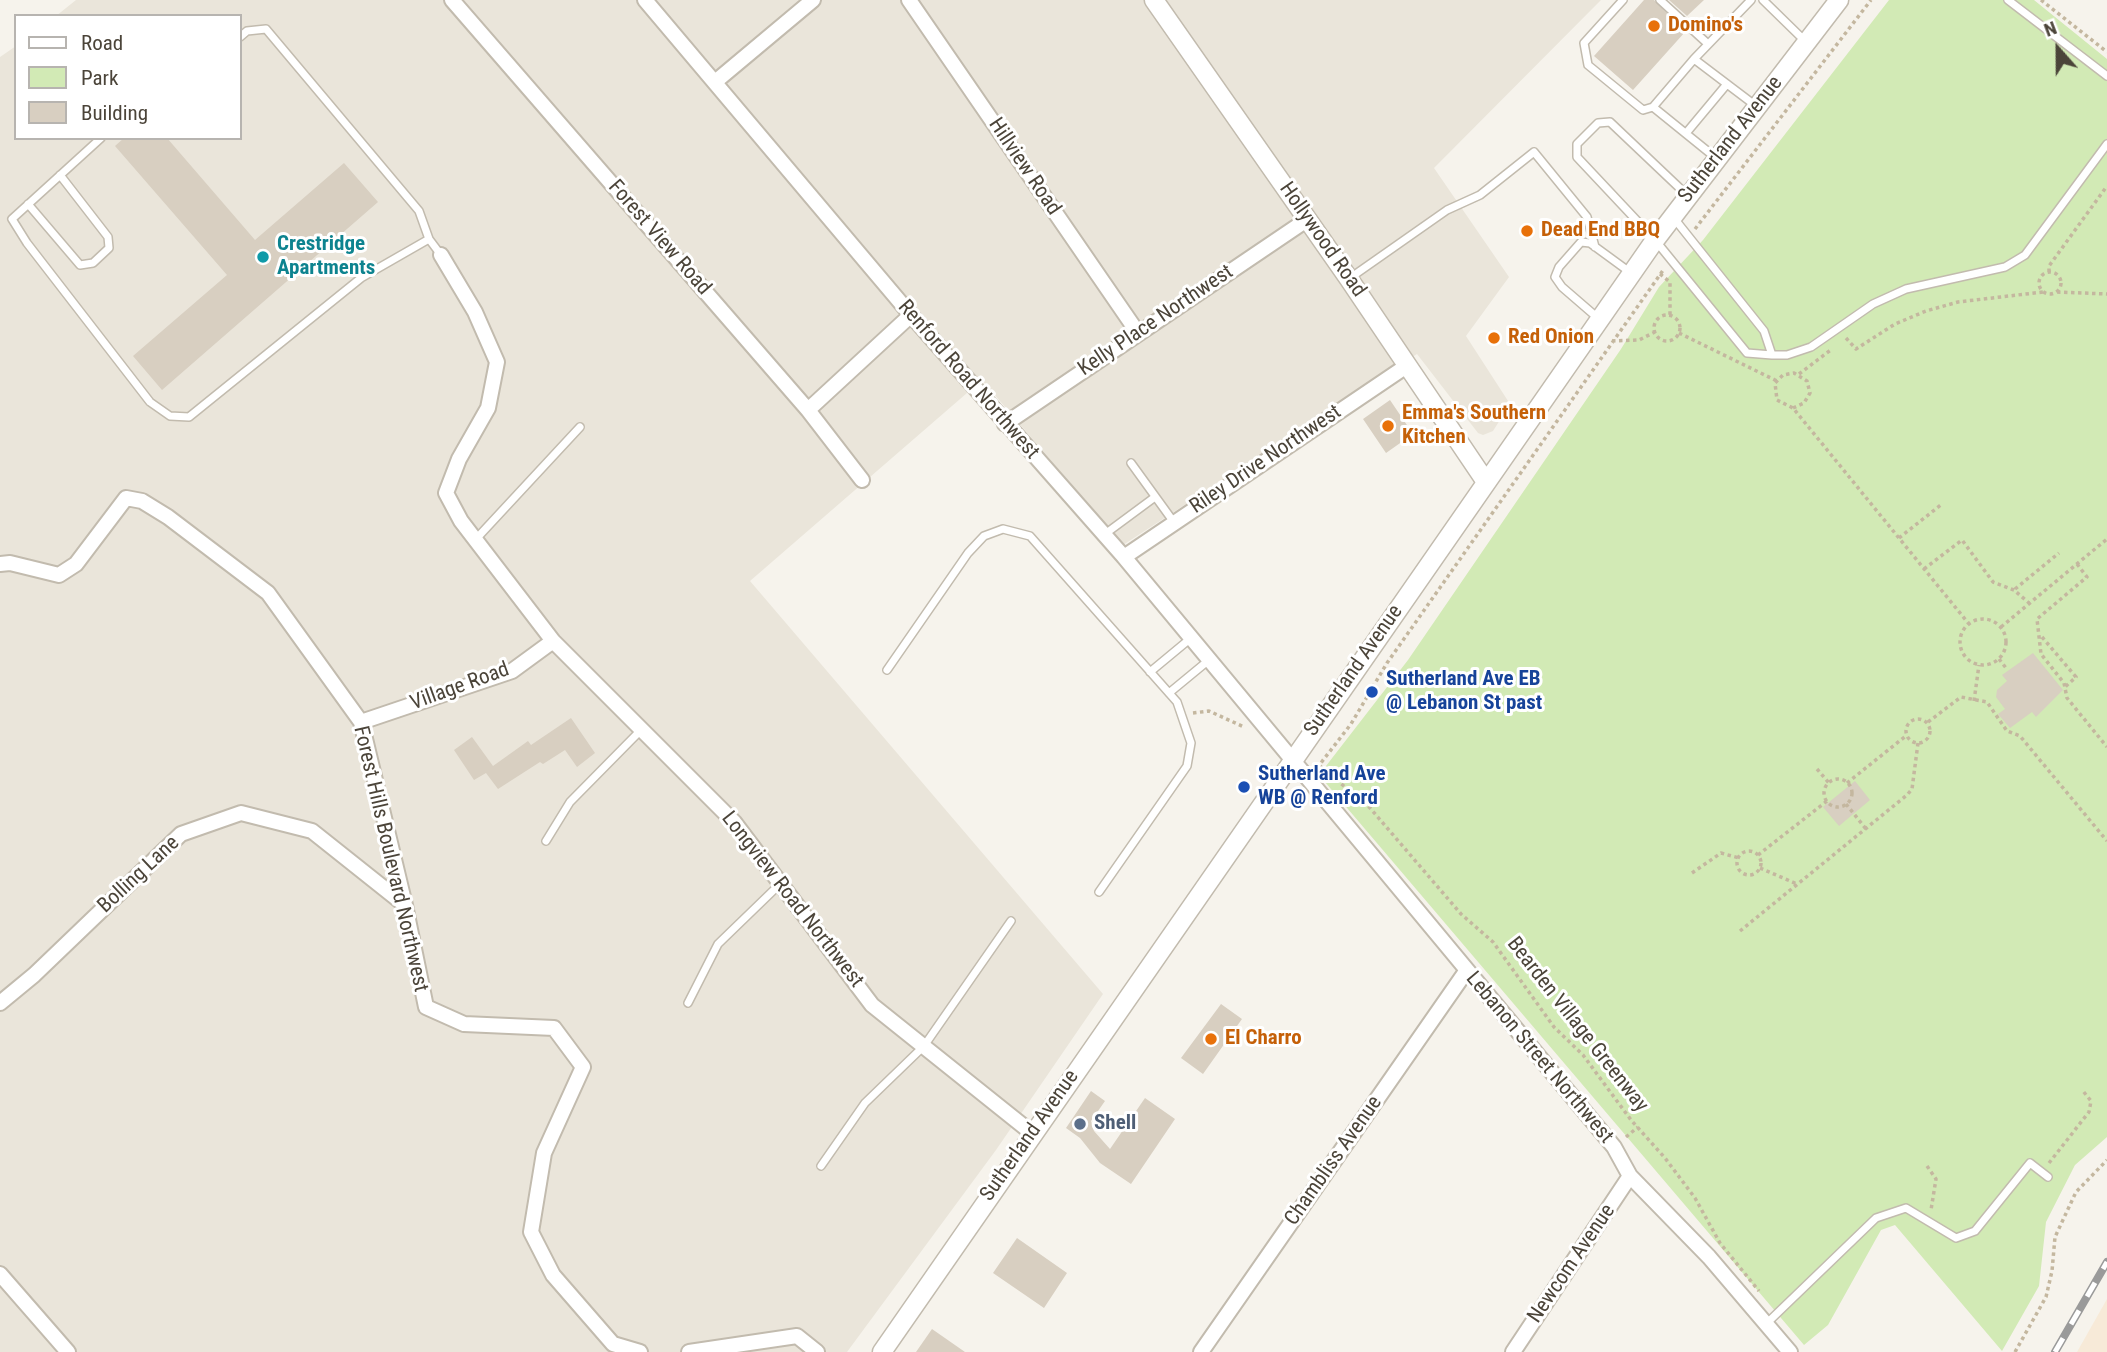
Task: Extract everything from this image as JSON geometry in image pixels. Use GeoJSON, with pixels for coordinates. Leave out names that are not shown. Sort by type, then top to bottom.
{"type":"FeatureCollection","features":[{"type":"Feature","properties":{"kind":"street","name":"Forest View Road"},"geometry":{"type":"LineString","coordinates":[[453,0],[808,410],[862,480]]}},
{"type":"Feature","properties":{"kind":"street","name":"Renford Road Northwest"},"geometry":{"type":"LineString","coordinates":[[645,0],[911,316],[1124,556],[1292,760]]}},
{"type":"Feature","properties":{"kind":"street"},"geometry":{"type":"LineString","coordinates":[[715,82],[813,0]]}},
{"type":"Feature","properties":{"kind":"street","name":"Hillview Road"},"geometry":{"type":"LineString","coordinates":[[909,0],[1138,333]]}},
{"type":"Feature","properties":{"kind":"street","name":"Hollywood Road"},"geometry":{"type":"LineString","coordinates":[[1154,0],[1308,219],[1486,482]]}},
{"type":"Feature","properties":{"kind":"street","name":"Sutherland Avenue"},"geometry":{"type":"LineString","coordinates":[[882,1352],[1631,273],[1839,0]]}},
{"type":"Feature","properties":{"kind":"street","name":"Kelly Place Northwest"},"geometry":{"type":"LineString","coordinates":[[1005,424],[1308,219]]}},
{"type":"Feature","properties":{"kind":"street","name":"Longview Road Northwest"},"geometry":{"type":"LineString","coordinates":[[441,255],[475,312],[497,362],[488,408],[459,459],[446,493],[461,521],[553,641],[734,822],[872,1004],[1032,1133]]}},
{"type":"Feature","properties":{"kind":"street"},"geometry":{"type":"LineString","coordinates":[[808,410],[911,316]]}},
{"type":"Feature","properties":{"kind":"street","name":"Riley Drive Northwest"},"geometry":{"type":"LineString","coordinates":[[1124,556],[1408,365]]}},
{"type":"Feature","properties":{"kind":"street","name":"Forest Hills Boulevard Northwest"},"geometry":{"type":"LineString","coordinates":[[0,564],[10,563],[59,575],[76,564],[126,498],[142,501],[168,517],[268,593],[360,722],[405,905],[426,1007],[464,1024],[554,1028],[583,1067],[544,1153],[531,1232],[553,1275],[613,1344],[640,1352]]}},
{"type":"Feature","properties":{"kind":"street","name":"Village Road"},"geometry":{"type":"LineString","coordinates":[[360,722],[512,671],[553,641]]}},
{"type":"Feature","properties":{"kind":"street","name":"Lebanon Street Northwest"},"geometry":{"type":"LineString","coordinates":[[1292,760],[1614,1147],[1630,1176],[1709,1257],[1790,1352]]}},
{"type":"Feature","properties":{"kind":"street","name":"Bolling Lane"},"geometry":{"type":"LineString","coordinates":[[0,1003],[34,975],[181,834],[241,813],[312,831],[405,905]]}},
{"type":"Feature","properties":{"kind":"street","name":"Chambliss Avenue"},"geometry":{"type":"LineString","coordinates":[[1201,1352],[1467,970]]}},
{"type":"Feature","properties":{"kind":"street","name":"Newcom Avenue"},"geometry":{"type":"LineString","coordinates":[[1513,1352],[1630,1176]]}},
{"type":"Feature","properties":{"kind":"street"},"geometry":{"type":"LineString","coordinates":[[0,1274],[68,1352]]}},
{"type":"Feature","properties":{"kind":"street"},"geometry":{"type":"LineString","coordinates":[[689,1352],[797,1336],[817,1352]]}},
{"type":"Feature","properties":{"kind":"lane"},"geometry":{"type":"LineString","coordinates":[[1623,0],[1584,43],[1588,65],[1643,110],[1653,107],[1694,59],[1751,0]]}},
{"type":"Feature","properties":{"kind":"lane"},"geometry":{"type":"LineString","coordinates":[[1660,0],[1708,44]]}},
{"type":"Feature","properties":{"kind":"lane"},"geometry":{"type":"LineString","coordinates":[[1763,0],[1807,42]]}},
{"type":"Feature","properties":{"kind":"lane"},"geometry":{"type":"LineString","coordinates":[[2008,0],[2107,76]]}},
{"type":"Feature","properties":{"kind":"lane"},"geometry":{"type":"LineString","coordinates":[[242,35],[247,31],[266,29],[419,211],[429,239],[441,255]]}},
{"type":"Feature","properties":{"kind":"lane"},"geometry":{"type":"LineString","coordinates":[[1694,59],[1757,107]]}},
{"type":"Feature","properties":{"kind":"lane"},"geometry":{"type":"LineString","coordinates":[[1687,132],[1727,84]]}},
{"type":"Feature","properties":{"kind":"lane"},"geometry":{"type":"LineString","coordinates":[[1653,107],[1717,159]]}},
{"type":"Feature","properties":{"kind":"lane"},"geometry":{"type":"LineString","coordinates":[[1688,196],[1610,121],[1598,123],[1577,144],[1577,157],[1655,240],[1747,353],[1787,355],[1811,347],[1873,304],[1906,289],[2005,267],[2025,255],[2107,144]]}},
{"type":"Feature","properties":{"kind":"lane"},"geometry":{"type":"LineString","coordinates":[[99,140],[12,219],[27,243],[150,402],[170,416],[189,416],[360,278],[429,239]]}},
{"type":"Feature","properties":{"kind":"lane"},"geometry":{"type":"LineString","coordinates":[[1349,279],[1447,210],[1480,195],[1534,152],[1587,216],[1595,247]]}},
{"type":"Feature","properties":{"kind":"lane"},"geometry":{"type":"LineString","coordinates":[[28,204],[80,265],[93,263],[109,248],[108,237],[60,175]]}},
{"type":"Feature","properties":{"kind":"lane"},"geometry":{"type":"LineString","coordinates":[[1672,216],[1764,331],[1772,355]]}},
{"type":"Feature","properties":{"kind":"lane"},"geometry":{"type":"LineString","coordinates":[[1599,320],[1562,287],[1555,276],[1559,267],[1581,242],[1595,247],[1631,273]]}},
{"type":"Feature","properties":{"kind":"lane"},"geometry":{"type":"LineString","coordinates":[[475,539],[580,427]]}},
{"type":"Feature","properties":{"kind":"lane"},"geometry":{"type":"LineString","coordinates":[[1131,463],[1173,521]]}},
{"type":"Feature","properties":{"kind":"lane"},"geometry":{"type":"LineString","coordinates":[[1105,534],[1155,497]]}},
{"type":"Feature","properties":{"kind":"lane"},"geometry":{"type":"LineString","coordinates":[[887,670],[968,553],[984,536],[1003,530],[1020,531],[1030,537],[1169,693],[1184,716],[1191,744],[1187,766],[1099,892]]}},
{"type":"Feature","properties":{"kind":"lane"},"geometry":{"type":"LineString","coordinates":[[1150,672],[1192,638]]}},
{"type":"Feature","properties":{"kind":"lane"},"geometry":{"type":"LineString","coordinates":[[1169,693],[1210,660]]}},
{"type":"Feature","properties":{"kind":"lane"},"geometry":{"type":"LineString","coordinates":[[546,841],[570,802],[642,730]]}},
{"type":"Feature","properties":{"kind":"lane"},"geometry":{"type":"LineString","coordinates":[[688,1003],[718,944],[781,884]]}},
{"type":"Feature","properties":{"kind":"lane"},"geometry":{"type":"LineString","coordinates":[[821,1166],[865,1102],[924,1046],[1011,921]]}},
{"type":"Feature","properties":{"kind":"lane"},"geometry":{"type":"LineString","coordinates":[[1767,1323],[1876,1218],[1906,1208],[1956,1238],[1975,1231],[2030,1163],[2045,1175]]}},
{"type":"Feature","properties":{"kind":"path"},"geometry":{"type":"LineString","coordinates":[[1689,237],[1871,0]]}},
{"type":"Feature","properties":{"kind":"path"},"geometry":{"type":"LineString","coordinates":[[2042,0],[2107,52]]}},
{"type":"Feature","properties":{"kind":"path"},"geometry":{"type":"LineString","coordinates":[[2049,272],[2049,266],[2107,186]]}},
{"type":"Feature","properties":{"kind":"path"},"geometry":{"type":"LineString","coordinates":[[1305,776],[1320,766],[1351,724],[1381,672],[1671,260]]}},
{"type":"Feature","properties":{"kind":"path"},"geometry":{"type":"LineString","coordinates":[[2043,292],[2039,282],[2042,275],[2049,272],[2057,273],[2061,279],[2062,287],[2057,292]]}},
{"type":"Feature","properties":{"kind":"path"},"geometry":{"type":"LineString","coordinates":[[1660,274],[1670,282],[1670,315]]}},
{"type":"Feature","properties":{"kind":"path"},"geometry":{"type":"LineString","coordinates":[[1799,374],[1847,338],[1856,349],[1895,324],[1926,311],[1971,300],[2043,292],[2107,293]]}},
{"type":"Feature","properties":{"kind":"path"},"geometry":{"type":"LineString","coordinates":[[1655,332],[1658,318],[1670,315]]}},
{"type":"Feature","properties":{"kind":"path"},"geometry":{"type":"LineString","coordinates":[[1670,315],[1679,322],[1679,333]]}},
{"type":"Feature","properties":{"kind":"path"},"geometry":{"type":"LineString","coordinates":[[1612,341],[1639,340],[1655,332]]}},
{"type":"Feature","properties":{"kind":"path"},"geometry":{"type":"LineString","coordinates":[[1655,332],[1666,341],[1679,333]]}},
{"type":"Feature","properties":{"kind":"path"},"geometry":{"type":"LineString","coordinates":[[1679,333],[1777,381]]}},
{"type":"Feature","properties":{"kind":"path"},"geometry":{"type":"LineString","coordinates":[[1793,408],[1804,403],[1810,393],[1807,381],[1799,374],[1788,373],[1777,381],[1774,388],[1777,400],[1793,408],[1969,624]]}},
{"type":"Feature","properties":{"kind":"path"},"geometry":{"type":"LineString","coordinates":[[1899,538],[1942,504]]}},
{"type":"Feature","properties":{"kind":"path"},"geometry":{"type":"LineString","coordinates":[[2001,627],[2107,539]]}},
{"type":"Feature","properties":{"kind":"path"},"geometry":{"type":"LineString","coordinates":[[1924,569],[1962,540],[1993,582],[2014,590],[2029,603]]}},
{"type":"Feature","properties":{"kind":"path"},"geometry":{"type":"LineString","coordinates":[[2014,590],[2059,553]]}},
{"type":"Feature","properties":{"kind":"path"},"geometry":{"type":"LineString","coordinates":[[2077,564],[2087,577],[2037,619],[2041,654],[2065,687],[2067,698],[2107,747]]}},
{"type":"Feature","properties":{"kind":"path"},"geometry":{"type":"LineString","coordinates":[[1979,665],[1962,651],[1961,637],[1969,624],[1984,619],[2001,627]]}},
{"type":"Feature","properties":{"kind":"path"},"geometry":{"type":"LineString","coordinates":[[1979,665],[1999,659],[2006,646],[2001,627]]}},
{"type":"Feature","properties":{"kind":"path"},"geometry":{"type":"LineString","coordinates":[[2040,635],[2076,677],[2065,687]]}},
{"type":"Feature","properties":{"kind":"path"},"geometry":{"type":"LineString","coordinates":[[1999,659],[2006,668]]}},
{"type":"Feature","properties":{"kind":"path"},"geometry":{"type":"LineString","coordinates":[[1973,701],[1979,665]]}},
{"type":"Feature","properties":{"kind":"path"},"geometry":{"type":"LineString","coordinates":[[1847,783],[1907,734],[1908,724],[1913,719],[1928,722],[1961,697],[1987,702],[2007,731],[2020,736],[2107,841]]}},
{"type":"Feature","properties":{"kind":"path"},"geometry":{"type":"LineString","coordinates":[[1184,716],[1209,710],[1248,730]]}},
{"type":"Feature","properties":{"kind":"path"},"geometry":{"type":"LineString","coordinates":[[1918,743],[1929,737],[1931,729],[1928,722]]}},
{"type":"Feature","properties":{"kind":"path"},"geometry":{"type":"LineString","coordinates":[[1907,734],[1918,743]]}},
{"type":"Feature","properties":{"kind":"path"},"geometry":{"type":"LineString","coordinates":[[1740,931],[1912,789],[1918,743]]}},
{"type":"Feature","properties":{"kind":"path","name":"Bearden Village Greenway"},"geometry":{"type":"LineString","coordinates":[[1320,766],[1370,808],[1461,914],[1493,942],[1554,1027],[1583,1055],[1695,1198],[1720,1244],[1758,1287],[1767,1323]]}},
{"type":"Feature","properties":{"kind":"path"},"geometry":{"type":"LineString","coordinates":[[1817,769],[1829,783]]}},
{"type":"Feature","properties":{"kind":"path"},"geometry":{"type":"LineString","coordinates":[[1839,779],[1847,783],[1852,796],[1846,804],[1836,806],[1827,801],[1825,790],[1829,783],[1839,779]]}},
{"type":"Feature","properties":{"kind":"path"},"geometry":{"type":"LineString","coordinates":[[1758,855],[1827,801]]}},
{"type":"Feature","properties":{"kind":"path"},"geometry":{"type":"LineString","coordinates":[[1846,804],[1866,829]]}},
{"type":"Feature","properties":{"kind":"path"},"geometry":{"type":"LineString","coordinates":[[1758,855],[1745,852],[1738,858],[1738,868],[1743,874],[1751,875],[1760,868]]}},
{"type":"Feature","properties":{"kind":"path"},"geometry":{"type":"LineString","coordinates":[[1692,873],[1721,853],[1738,858]]}},
{"type":"Feature","properties":{"kind":"path"},"geometry":{"type":"LineString","coordinates":[[1758,855],[1760,868]]}},
{"type":"Feature","properties":{"kind":"path"},"geometry":{"type":"LineString","coordinates":[[1760,868],[1797,885]]}},
{"type":"Feature","properties":{"kind":"path"},"geometry":{"type":"LineString","coordinates":[[2045,1175],[2089,1112],[2091,1101],[2083,1091]]}},
{"type":"Feature","properties":{"kind":"path"},"geometry":{"type":"LineString","coordinates":[[2015,1352],[2046,1297],[2055,1237],[2076,1192],[2107,1160]]}},
{"type":"Feature","properties":{"kind":"path"},"geometry":{"type":"LineString","coordinates":[[1927,1166],[1936,1179],[1928,1219]]}},
{"type":"Feature","properties":{"kind":"shaded area"},"geometry":{"type":"Polygon","coordinates":[[[76,0],[1601,0],[1434,168],[1509,277],[1466,336],[1510,404],[1493,431],[1483,435],[1478,433],[1417,354],[1123,545],[982,380],[750,581],[1103,994],[996,1150],[847,1352],[0,1352],[0,57],[14,47],[14,140],[242,140],[242,14],[58,14],[76,0]]]}},
{"type":"Feature","properties":{"kind":"shaded area"},"geometry":{"type":"Polygon","coordinates":[[[2107,1299],[2107,1352],[2077,1352],[2107,1299]]]}},
{"type":"Feature","properties":{"kind":"green space"},"geometry":{"type":"Polygon","coordinates":[[[1889,0],[2034,0],[2107,59],[2107,1137],[2075,1165],[2046,1222],[2039,1286],[2002,1351],[1895,1225],[1881,1230],[1828,1325],[1804,1345],[1319,775],[1408,660],[1621,349],[1659,287],[1703,240],[1889,0]]]}},
{"type":"Feature","properties":{"kind":"building"},"geometry":{"type":"Polygon","coordinates":[[[1644,0],[1654,0],[1685,32],[1633,90],[1594,56],[1644,0]]]}},
{"type":"Feature","properties":{"kind":"building"},"geometry":{"type":"Polygon","coordinates":[[[1669,0],[1704,0],[1687,16],[1669,0]]]}},
{"type":"Feature","properties":{"kind":"building","name":"Crestridge Apartments"},"geometry":{"type":"Polygon","coordinates":[[[122,140],[169,140],[255,240],[344,163],[378,202],[162,390],[133,356],[227,275],[115,146],[122,140]]]}},
{"type":"Feature","properties":{"kind":"building","name":"Emma's Southern Kitchen"},"geometry":{"type":"Polygon","coordinates":[[[1390,400],[1413,434],[1386,453],[1363,419],[1390,400]]]}},
{"type":"Feature","properties":{"kind":"building"},"geometry":{"type":"Polygon","coordinates":[[[2033,653],[2063,690],[2036,717],[2032,712],[2010,728],[1998,714],[2005,709],[1996,697],[1997,690],[2007,681],[2002,675],[2033,653]]]}},
{"type":"Feature","properties":{"kind":"building"},"geometry":{"type":"Polygon","coordinates":[[[571,718],[595,753],[577,767],[565,750],[543,764],[540,762],[498,789],[486,773],[474,780],[454,750],[472,737],[493,766],[528,741],[531,745],[571,718]]]}},
{"type":"Feature","properties":{"kind":"building"},"geometry":{"type":"Polygon","coordinates":[[[1855,781],[1870,800],[1839,826],[1823,807],[1855,781]]]}},
{"type":"Feature","properties":{"kind":"building","name":"El Charro"},"geometry":{"type":"Polygon","coordinates":[[[1221,1004],[1242,1019],[1203,1074],[1181,1058],[1221,1004]]]}},
{"type":"Feature","properties":{"kind":"building"},"geometry":{"type":"Polygon","coordinates":[[[1091,1091],[1105,1101],[1091,1121],[1094,1131],[1110,1149],[1145,1098],[1175,1119],[1131,1184],[1100,1163],[1080,1138],[1066,1128],[1091,1091]]]}},
{"type":"Feature","properties":{"kind":"building"},"geometry":{"type":"Polygon","coordinates":[[[1017,1238],[1067,1273],[1044,1308],[993,1273],[1017,1238]]]}},
{"type":"Feature","properties":{"kind":"building"},"geometry":{"type":"Polygon","coordinates":[[[932,1329],[965,1352],[916,1352],[932,1329]]]}},
{"type":"Feature","properties":{"kind":"railway"},"geometry":{"type":"LineString","coordinates":[[2055,1352],[2107,1262]]}},
{"type":"Feature","properties":{"kind":"place","name":"Domino's"},"geometry":{"type":"Point","coordinates":[1654,26]}},
{"type":"Feature","properties":{"kind":"place","name":"Dead End BBQ"},"geometry":{"type":"Point","coordinates":[1527,231]}},
{"type":"Feature","properties":{"kind":"place","name":"Crestridge Apartments"},"geometry":{"type":"Point","coordinates":[263,257]}},
{"type":"Feature","properties":{"kind":"place","name":"Red Onion"},"geometry":{"type":"Point","coordinates":[1494,338]}},
{"type":"Feature","properties":{"kind":"place","name":"Emma's Southern Kitchen"},"geometry":{"type":"Point","coordinates":[1388,426]}},
{"type":"Feature","properties":{"kind":"place","name":"Sutherland Ave EB @ Lebanon St past"},"geometry":{"type":"Point","coordinates":[1372,692]}},
{"type":"Feature","properties":{"kind":"place","name":"Sutherland Ave WB @ Renford"},"geometry":{"type":"Point","coordinates":[1244,787]}},
{"type":"Feature","properties":{"kind":"place","name":"El Charro"},"geometry":{"type":"Point","coordinates":[1211,1039]}},
{"type":"Feature","properties":{"kind":"place","name":"Shell"},"geometry":{"type":"Point","coordinates":[1080,1124]}}]}
